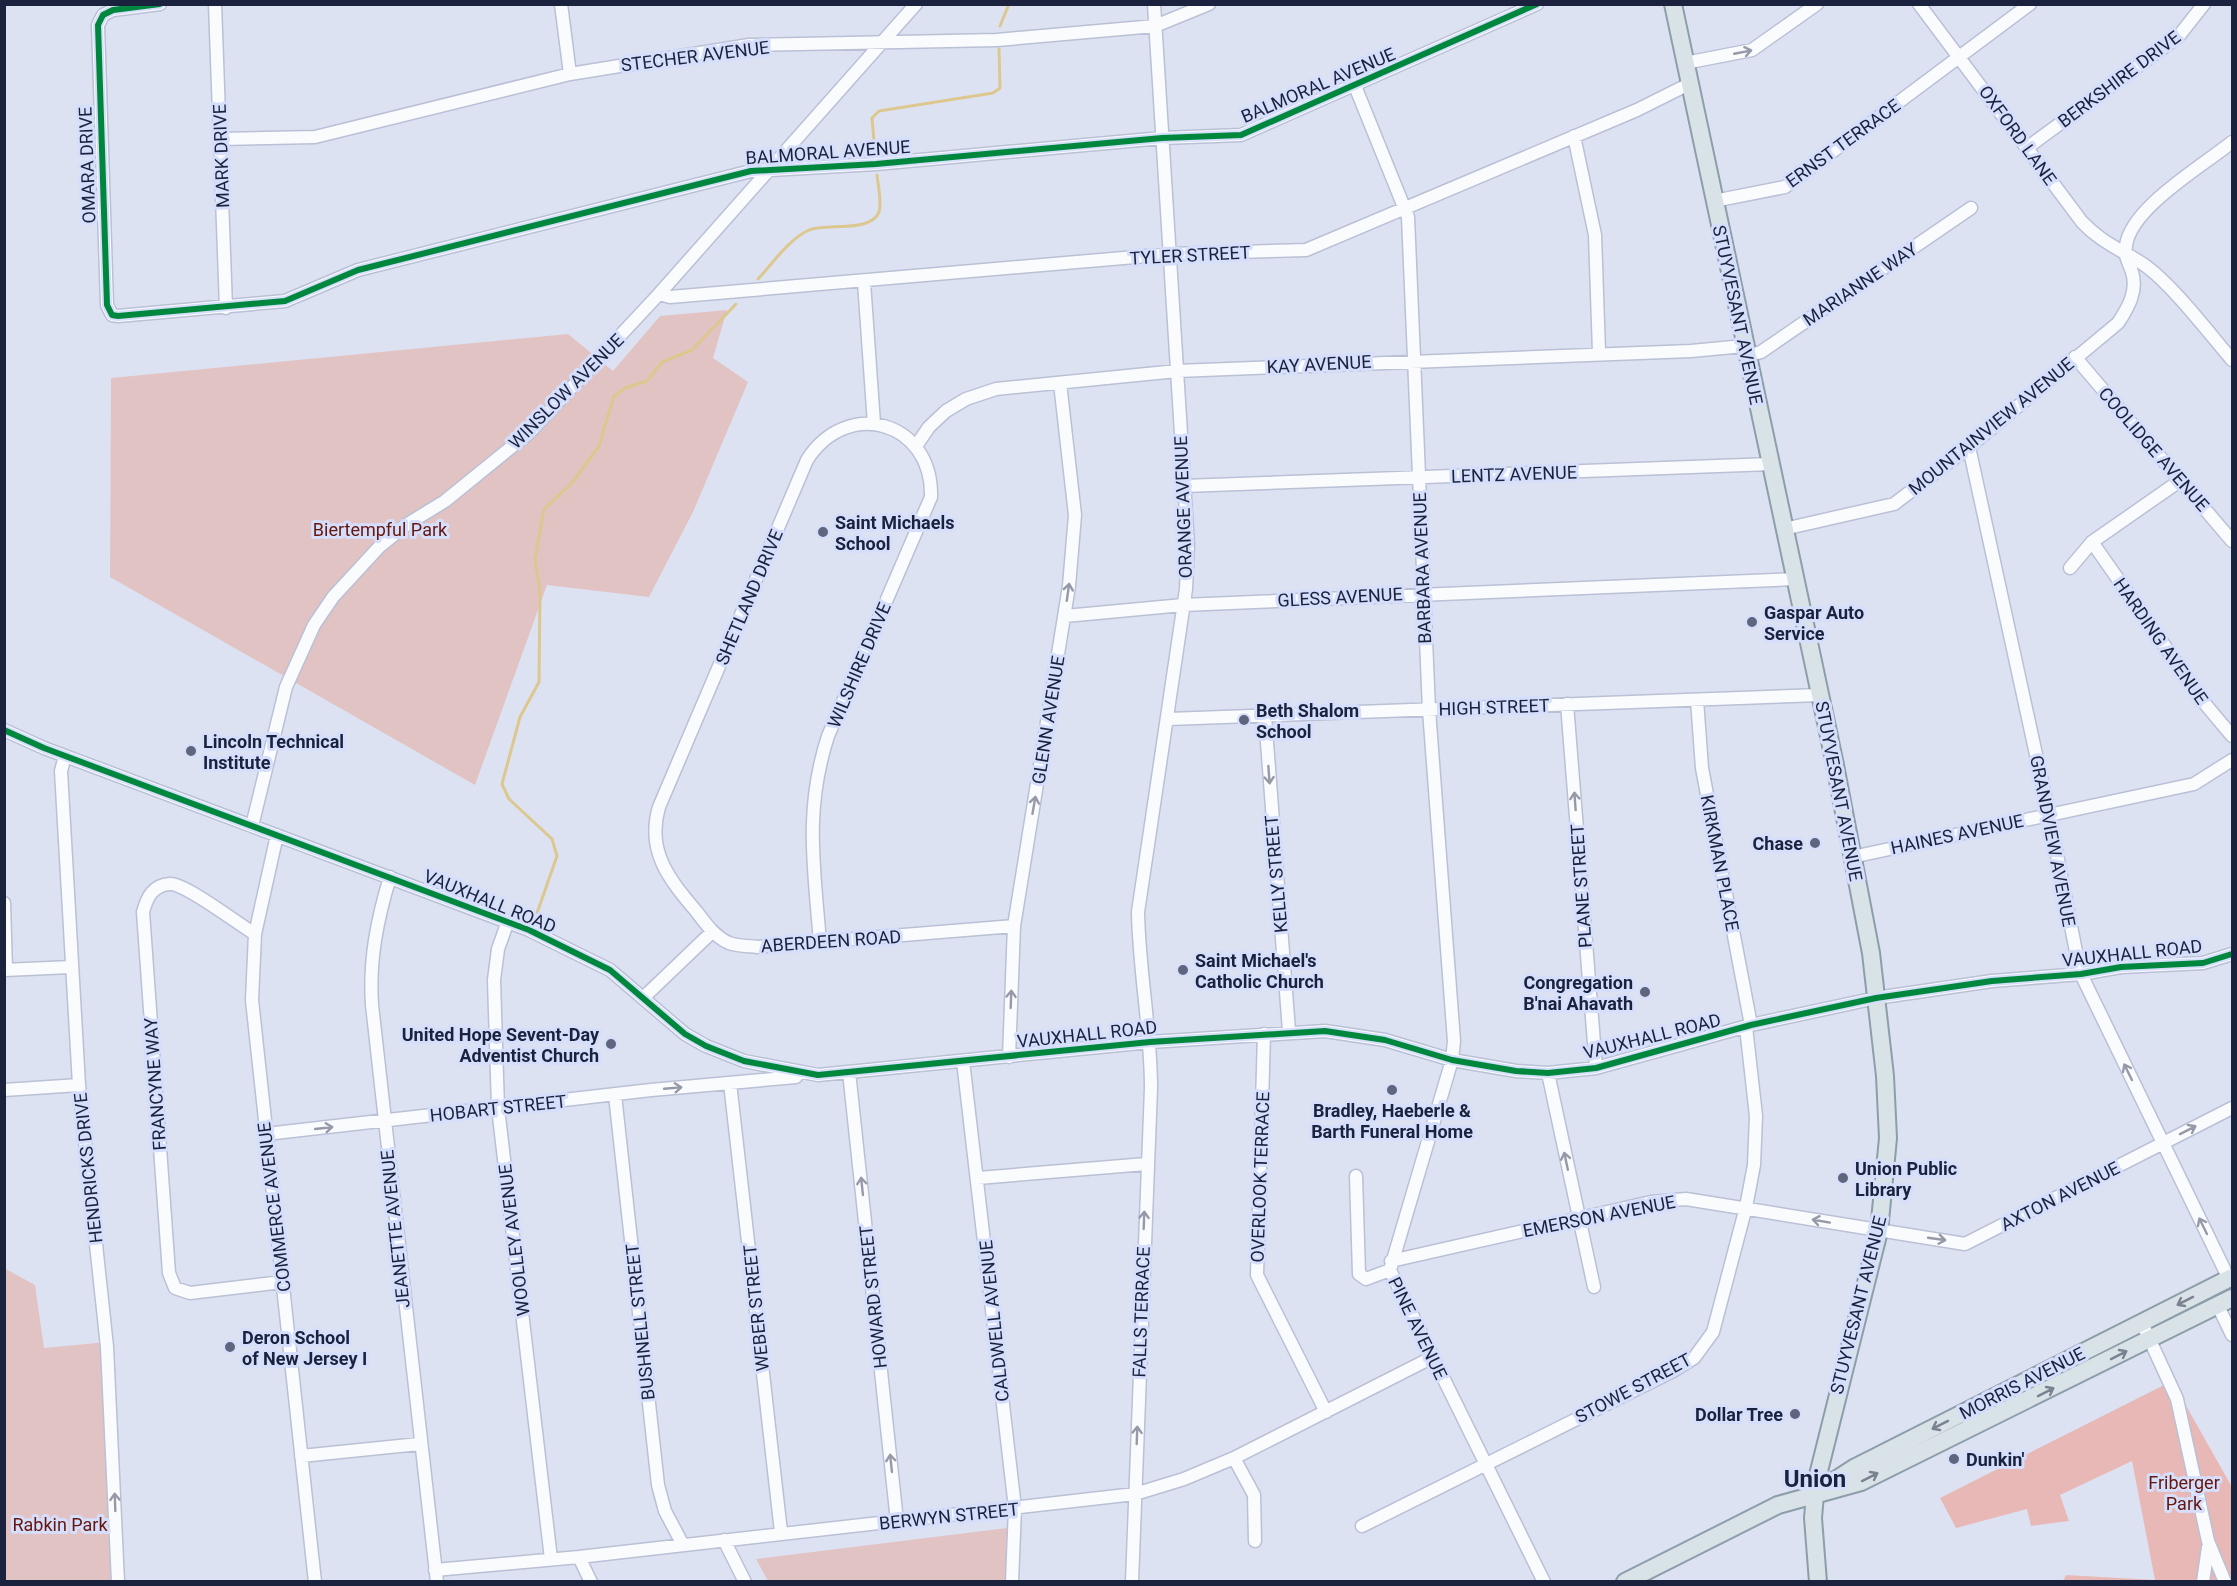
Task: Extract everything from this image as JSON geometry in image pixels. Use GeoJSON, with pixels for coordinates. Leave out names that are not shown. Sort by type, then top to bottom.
{"type":"FeatureCollection","features":[{"type":"Feature","properties":{"kind":"main road","name":"STUYVESANT AVENUE"},"geometry":{"type":"LineString","coordinates":[[1673,4],[1820,695],[1871,953],[1885,1076],[1888,1138],[1879,1231],[1821,1454],[1815,1493],[1818,1581]]}},
{"type":"Feature","properties":{"kind":"main road","name":"MORRIS AVENUE"},"geometry":{"type":"LineString","coordinates":[[1815,1493],[1854,1468],[2230,1278]]}},
{"type":"Feature","properties":{"kind":"main road","name":"MORRIS AVENUE"},"geometry":{"type":"LineString","coordinates":[[1632,1580],[1769,1509],[1815,1493],[1845,1488],[1861,1482],[2225,1302]]}},
{"type":"Feature","properties":{"kind":"street","name":"OMARA DRIVE"},"geometry":{"type":"LineString","coordinates":[[112,315],[106,304],[98,25],[103,15],[113,10],[160,4]]}},
{"type":"Feature","properties":{"kind":"street","name":"MARK DRIVE"},"geometry":{"type":"LineString","coordinates":[[215,4],[226,308]]}},
{"type":"Feature","properties":{"kind":"street"},"geometry":{"type":"LineString","coordinates":[[561,4],[570,74]]}},
{"type":"Feature","properties":{"kind":"street","name":"WINSLOW AVENUE"},"geometry":{"type":"LineString","coordinates":[[252,826],[286,687],[304,645],[333,597],[380,546],[406,525],[445,501],[530,432],[659,294],[915,4]]}},
{"type":"Feature","properties":{"kind":"street","name":"ORANGE AVENUE"},"geometry":{"type":"LineString","coordinates":[[1150,1042],[1139,945],[1138,912],[1186,588],[1188,545],[1154,4]]}},
{"type":"Feature","properties":{"kind":"street","name":"STECHER AVENUE"},"geometry":{"type":"LineString","coordinates":[[220,139],[315,137],[570,74],[749,45],[997,40],[1155,26],[1209,4]]}},
{"type":"Feature","properties":{"kind":"street","name":"BALMORAL AVENUE"},"geometry":{"type":"LineString","coordinates":[[112,315],[130,317],[285,301],[358,270],[379,264],[751,171],[876,164],[1162,138],[1241,135],[1538,4]]}},
{"type":"Feature","properties":{"kind":"street"},"geometry":{"type":"LineString","coordinates":[[1685,63],[1752,50],[1817,4]]}},
{"type":"Feature","properties":{"kind":"street","name":"OXFORD LANE"},"geometry":{"type":"LineString","coordinates":[[1919,4],[1961,57],[2082,222],[2098,238],[2144,264],[2163,281],[2232,360]]}},
{"type":"Feature","properties":{"kind":"street","name":"ERNST TERRACE"},"geometry":{"type":"LineString","coordinates":[[1714,201],[1785,186],[2030,4]]}},
{"type":"Feature","properties":{"kind":"street","name":"BERKSHIRE DRIVE"},"geometry":{"type":"LineString","coordinates":[[2028,147],[2178,37],[2204,4]]}},
{"type":"Feature","properties":{"kind":"street","name":"TYLER STREET"},"geometry":{"type":"LineString","coordinates":[[659,294],[670,297],[864,282],[1170,254],[1306,250],[1574,136],[1689,84]]}},
{"type":"Feature","properties":{"kind":"street","name":"BARBARA AVENUE"},"geometry":{"type":"LineString","coordinates":[[1355,86],[1406,206],[1428,710],[1454,1041],[1452,1060]]}},
{"type":"Feature","properties":{"kind":"street"},"geometry":{"type":"LineString","coordinates":[[1574,136],[1595,235],[1599,352]]}},
{"type":"Feature","properties":{"kind":"street"},"geometry":{"type":"LineString","coordinates":[[2126,255],[2129,236],[2150,206],[2232,142]]}},
{"type":"Feature","properties":{"kind":"street","name":"MARIANNE WAY"},"geometry":{"type":"LineString","coordinates":[[1745,351],[1761,352],[1971,208]]}},
{"type":"Feature","properties":{"kind":"street","name":"MOUNTAINVIEW AVENUE"},"geometry":{"type":"LineString","coordinates":[[1784,529],[1894,504],[1969,447],[2118,323],[2128,307],[2134,287],[2126,255]]}},
{"type":"Feature","properties":{"kind":"street"},"geometry":{"type":"LineString","coordinates":[[864,282],[874,424],[900,433],[915,446]]}},
{"type":"Feature","properties":{"kind":"street","name":"KAY AVENUE"},"geometry":{"type":"LineString","coordinates":[[915,446],[937,419],[966,399],[996,389],[1177,371],[1599,352],[1745,351]]}},
{"type":"Feature","properties":{"kind":"street","name":"COOLIDGE AVENUE"},"geometry":{"type":"LineString","coordinates":[[2075,357],[2232,541]]}},
{"type":"Feature","properties":{"kind":"street","name":"GLENN AVENUE"},"geometry":{"type":"LineString","coordinates":[[1009,1057],[1014,926],[1065,616],[1075,515],[1060,383]]}},
{"type":"Feature","properties":{"kind":"street","name":"SHETLAND DRIVE"},"geometry":{"type":"LineString","coordinates":[[712,932],[668,878],[661,863],[655,840],[659,807],[807,460],[819,444],[835,432],[847,426],[874,424]]}},
{"type":"Feature","properties":{"kind":"street","name":"WILSHIRE DRIVE"},"geometry":{"type":"LineString","coordinates":[[820,942],[811,838],[814,788],[828,736],[930,501],[928,470],[915,446]]}},
{"type":"Feature","properties":{"kind":"street","name":"GRANDVIEW AVENUE"},"geometry":{"type":"LineString","coordinates":[[1969,447],[2049,814],[2081,974],[2230,1278]]}},
{"type":"Feature","properties":{"kind":"street","name":"LENTZ AVENUE"},"geometry":{"type":"LineString","coordinates":[[1184,486],[1771,464]]}},
{"type":"Feature","properties":{"kind":"street"},"geometry":{"type":"LineString","coordinates":[[2070,568],[2092,542],[2181,480]]}},
{"type":"Feature","properties":{"kind":"street","name":"HARDING AVENUE"},"geometry":{"type":"LineString","coordinates":[[2092,542],[2206,705],[2232,736]]}},
{"type":"Feature","properties":{"kind":"street","name":"GLESS AVENUE"},"geometry":{"type":"LineString","coordinates":[[1065,616],[1183,605],[1423,593],[1796,579]]}},
{"type":"Feature","properties":{"kind":"street","name":"HIGH STREET"},"geometry":{"type":"LineString","coordinates":[[1168,719],[1820,695]]}},
{"type":"Feature","properties":{"kind":"street","name":"KIRKMAN PLACE"},"geometry":{"type":"LineString","coordinates":[[1697,700],[1702,768],[1749,1026]]}},
{"type":"Feature","properties":{"kind":"street","name":"PLANE STREET"},"geometry":{"type":"LineString","coordinates":[[1567,704],[1596,1068]]}},
{"type":"Feature","properties":{"kind":"street","name":"KELLY STREET"},"geometry":{"type":"LineString","coordinates":[[1265,716],[1289,1031]]}},
{"type":"Feature","properties":{"kind":"street","name":"VAUXHALL ROAD"},"geometry":{"type":"LineString","coordinates":[[4,730],[65,756],[508,921],[610,970],[685,1034],[706,1046],[744,1061],[818,1075],[1150,1042],[1289,1031],[1325,1031],[1367,1036],[1452,1060],[1516,1071],[1548,1073],[1596,1068],[1749,1026],[1876,998],[1992,981],[2081,974],[2121,967],[2203,963],[2232,954]]}},
{"type":"Feature","properties":{"kind":"street","name":"HENDRICKS DRIVE"},"geometry":{"type":"LineString","coordinates":[[65,756],[61,771],[71,967],[79,1085],[110,1389],[118,1581]]}},
{"type":"Feature","properties":{"kind":"street","name":"HAINES AVENUE"},"geometry":{"type":"LineString","coordinates":[[1852,857],[2194,784],[2232,760]]}},
{"type":"Feature","properties":{"kind":"street","name":"COMMERCE AVENUE"},"geometry":{"type":"LineString","coordinates":[[277,835],[255,934],[252,1000],[315,1581]]}},
{"type":"Feature","properties":{"kind":"street","name":"JEANETTE AVENUE"},"geometry":{"type":"LineString","coordinates":[[390,877],[373,940],[370,977],[383,1121],[436,1576]]}},
{"type":"Feature","properties":{"kind":"street","name":"FRANCYNE WAY"},"geometry":{"type":"LineString","coordinates":[[255,934],[186,889],[172,883],[158,886],[147,896],[143,912],[170,1273],[175,1288],[190,1293],[282,1282]]}},
{"type":"Feature","properties":{"kind":"street"},"geometry":{"type":"LineString","coordinates":[[4,903],[5,970],[71,967]]}},
{"type":"Feature","properties":{"kind":"street","name":"WOOLLEY AVENUE"},"geometry":{"type":"LineString","coordinates":[[508,921],[498,949],[494,980],[498,1108],[552,1559]]}},
{"type":"Feature","properties":{"kind":"street","name":"ABERDEEN ROAD"},"geometry":{"type":"LineString","coordinates":[[712,932],[728,942],[757,947],[1014,926]]}},
{"type":"Feature","properties":{"kind":"street"},"geometry":{"type":"LineString","coordinates":[[643,998],[712,932]]}},
{"type":"Feature","properties":{"kind":"street","name":"STOWE STREET"},"geometry":{"type":"LineString","coordinates":[[1362,1526],[1673,1371],[1694,1358],[1709,1340],[1720,1315],[1754,1165],[1756,1116],[1749,1026]]}},
{"type":"Feature","properties":{"kind":"street","name":"OVERLOOK TERRACE"},"geometry":{"type":"LineString","coordinates":[[1264,1034],[1257,1275],[1326,1412]]}},
{"type":"Feature","properties":{"kind":"street","name":"FALLS TERRACE"},"geometry":{"type":"LineString","coordinates":[[1132,1581],[1146,1164],[1151,1088],[1150,1042]]}},
{"type":"Feature","properties":{"kind":"street","name":"PINE AVENUE"},"geometry":{"type":"LineString","coordinates":[[1452,1060],[1391,1265],[1433,1357],[1544,1581]]}},
{"type":"Feature","properties":{"kind":"street","name":"CALDWELL AVENUE"},"geometry":{"type":"LineString","coordinates":[[963,1061],[1015,1508],[1012,1581]]}},
{"type":"Feature","properties":{"kind":"street","name":"HOWARD STREET"},"geometry":{"type":"LineString","coordinates":[[849,1072],[897,1521]]}},
{"type":"Feature","properties":{"kind":"street"},"geometry":{"type":"LineString","coordinates":[[1548,1073],[1594,1287]]}},
{"type":"Feature","properties":{"kind":"street","name":"HOBART STREET"},"geometry":{"type":"LineString","coordinates":[[266,1134],[818,1075]]}},
{"type":"Feature","properties":{"kind":"street","name":"WEBER STREET"},"geometry":{"type":"LineString","coordinates":[[730,1083],[781,1532]]}},
{"type":"Feature","properties":{"kind":"street"},"geometry":{"type":"LineString","coordinates":[[4,1090],[79,1085]]}},
{"type":"Feature","properties":{"kind":"street","name":"BUSHNELL STREET"},"geometry":{"type":"LineString","coordinates":[[615,1095],[658,1485],[665,1511],[683,1545]]}},
{"type":"Feature","properties":{"kind":"street","name":"AXTON AVENUE"},"geometry":{"type":"LineString","coordinates":[[1879,1231],[1965,1244],[2232,1108]]}},
{"type":"Feature","properties":{"kind":"street"},"geometry":{"type":"LineString","coordinates":[[978,1178],[1146,1164]]}},
{"type":"Feature","properties":{"kind":"street","name":"EMERSON AVENUE"},"geometry":{"type":"LineString","coordinates":[[1356,1176],[1359,1274],[1366,1279],[1391,1265],[1578,1218],[1674,1199],[1706,1200],[1879,1231]]}},
{"type":"Feature","properties":{"kind":"street"},"geometry":{"type":"LineString","coordinates":[[2225,1302],[2232,1335]]}},
{"type":"Feature","properties":{"kind":"street"},"geometry":{"type":"LineString","coordinates":[[2142,1323],[2177,1399],[2208,1541],[2225,1581]]}},
{"type":"Feature","properties":{"kind":"street","name":"BERWYN STREET"},"geometry":{"type":"LineString","coordinates":[[436,1576],[552,1559],[781,1532],[1135,1494],[1184,1479],[1234,1458],[1433,1357]]}},
{"type":"Feature","properties":{"kind":"street"},"geometry":{"type":"LineString","coordinates":[[301,1456],[419,1444]]}},
{"type":"Feature","properties":{"kind":"street"},"geometry":{"type":"LineString","coordinates":[[1234,1458],[1254,1496],[1255,1541]]}},
{"type":"Feature","properties":{"kind":"street"},"geometry":{"type":"LineString","coordinates":[[724,1540],[745,1581]]}},
{"type":"Feature","properties":{"kind":"street"},"geometry":{"type":"LineString","coordinates":[[2203,1581],[2208,1562],[2208,1541]]}},
{"type":"Feature","properties":{"kind":"street"},"geometry":{"type":"LineString","coordinates":[[579,1557],[591,1581]]}},
{"type":"Feature","properties":{"kind":"green space","name":"Biertempful Park"},"geometry":{"type":"Polygon","coordinates":[[[727,310],[713,358],[748,382],[693,512],[649,597],[547,585],[475,785],[110,577],[111,378],[568,334],[613,371],[660,316],[727,310]]]}},
{"type":"Feature","properties":{"kind":"green space","name":"Rabkin Park"},"geometry":{"type":"Polygon","coordinates":[[[4,1268],[35,1285],[44,1348],[107,1342],[119,1581],[5,1581],[4,1268]]]}},
{"type":"Feature","properties":{"kind":"green space","name":"Friberger Park"},"geometry":{"type":"Polygon","coordinates":[[[2172,1381],[2232,1487],[2232,1581],[2063,1581],[2066,1575],[2155,1580],[2132,1461],[2060,1495],[2069,1521],[2031,1526],[2027,1509],[1956,1528],[1940,1498],[2172,1381]]]}},
{"type":"Feature","properties":{"kind":"green space"},"geometry":{"type":"Polygon","coordinates":[[[1007,1528],[1007,1581],[768,1581],[756,1559],[1007,1528]]]}},
{"type":"Feature","properties":{"kind":"waterway"},"geometry":{"type":"LineString","coordinates":[[1000,26],[1009,4]]}},
{"type":"Feature","properties":{"kind":"waterway"},"geometry":{"type":"LineString","coordinates":[[875,153],[872,118],[879,111],[993,93],[1000,88],[999,49]]}},
{"type":"Feature","properties":{"kind":"waterway"},"geometry":{"type":"LineString","coordinates":[[758,279],[788,245],[809,230],[858,225],[874,219],[879,212],[880,204],[877,175]]}},
{"type":"Feature","properties":{"kind":"waterway"},"geometry":{"type":"LineString","coordinates":[[537,913],[557,856],[552,839],[509,799],[502,784],[520,717],[539,682],[540,590],[535,560],[544,509],[572,483],[599,446],[614,396],[625,388],[647,381],[662,362],[692,350],[736,304]]}},
{"type":"Feature","properties":{"kind":"cycle path"},"geometry":{"type":"LineString","coordinates":[[160,4],[113,10],[103,15],[98,25],[107,305],[112,315],[118,316],[285,301],[358,270],[751,171],[876,164],[1162,138],[1241,135],[1537,4]]}},
{"type":"Feature","properties":{"kind":"cycle path"},"geometry":{"type":"LineString","coordinates":[[4,730],[44,748],[529,930],[610,970],[685,1034],[706,1046],[744,1061],[818,1075],[1150,1042],[1325,1031],[1385,1040],[1452,1060],[1516,1071],[1548,1073],[1596,1068],[1751,1025],[1876,998],[1992,981],[2081,974],[2121,967],[2203,963],[2232,954]]}},
{"type":"Feature","properties":{"kind":"place","name":"Saint Michaels School"},"geometry":{"type":"Point","coordinates":[823,532]}},
{"type":"Feature","properties":{"kind":"place","name":"Gaspar Auto Service"},"geometry":{"type":"Point","coordinates":[1752,622]}},
{"type":"Feature","properties":{"kind":"place","name":"Beth Shalom School"},"geometry":{"type":"Point","coordinates":[1244,720]}},
{"type":"Feature","properties":{"kind":"place","name":"Lincoln Technical Institute"},"geometry":{"type":"Point","coordinates":[191,751]}},
{"type":"Feature","properties":{"kind":"place","name":"Chase"},"geometry":{"type":"Point","coordinates":[1815,843]}},
{"type":"Feature","properties":{"kind":"place","name":"Saint Michael's Catholic Church"},"geometry":{"type":"Point","coordinates":[1183,970]}},
{"type":"Feature","properties":{"kind":"place","name":"Congregation B'nai Ahavath"},"geometry":{"type":"Point","coordinates":[1645,992]}},
{"type":"Feature","properties":{"kind":"place","name":"United Hope Sevent-Day Adventist Church"},"geometry":{"type":"Point","coordinates":[611,1044]}},
{"type":"Feature","properties":{"kind":"place","name":"Bradley, Haeberle & Barth Funeral Home"},"geometry":{"type":"Point","coordinates":[1392,1090]}},
{"type":"Feature","properties":{"kind":"place","name":"Union Public Library"},"geometry":{"type":"Point","coordinates":[1843,1178]}},
{"type":"Feature","properties":{"kind":"place","name":"Deron School of New Jersey I"},"geometry":{"type":"Point","coordinates":[230,1347]}},
{"type":"Feature","properties":{"kind":"place","name":"Dollar Tree"},"geometry":{"type":"Point","coordinates":[1795,1414]}},
{"type":"Feature","properties":{"kind":"place","name":"Dunkin'"},"geometry":{"type":"Point","coordinates":[1954,1459]}},
{"type":"Feature","properties":{"kind":"district","name":"Union"},"geometry":{"type":"Point","coordinates":[1815,1479]}}]}
